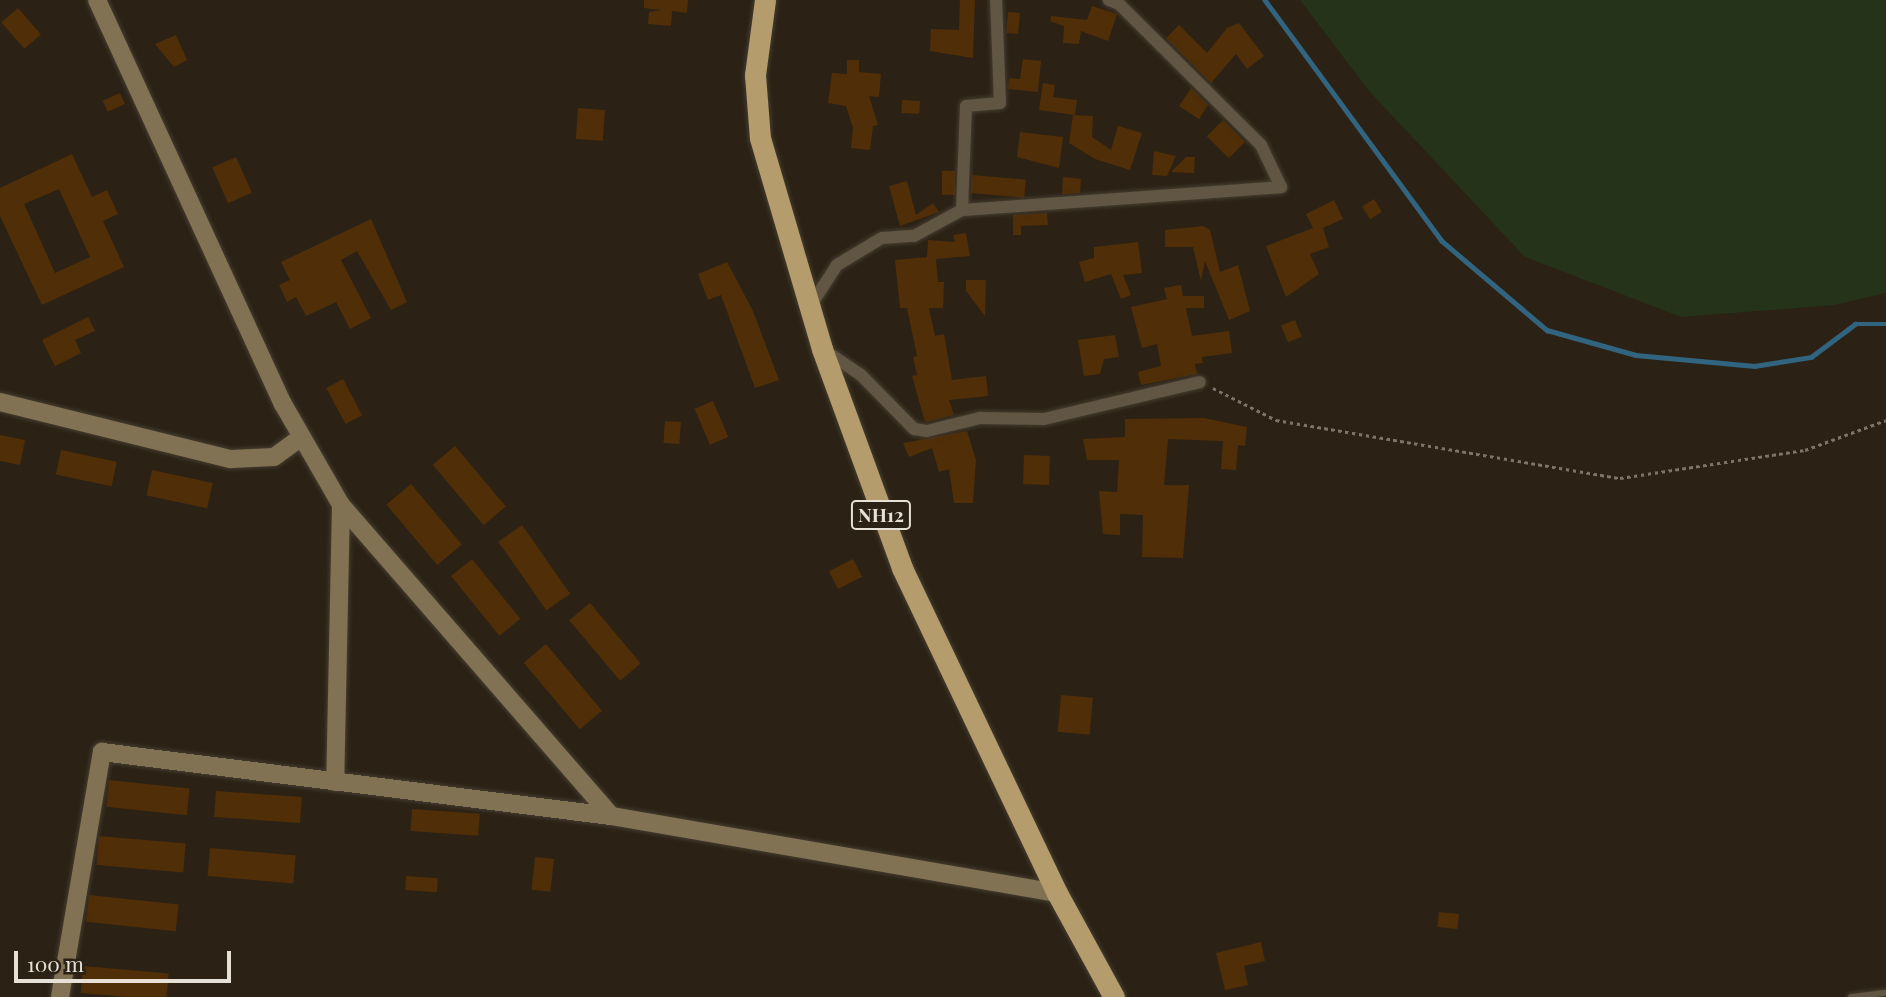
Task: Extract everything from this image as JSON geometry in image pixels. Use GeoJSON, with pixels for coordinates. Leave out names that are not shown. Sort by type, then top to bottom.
{"type":"FeatureCollection","features":[{"type":"Feature","properties":{"kind":"highway","name":"NH12"},"geometry":{"type":"LineString","coordinates":[[765,0],[755,75],[760,138],[822,349],[902,568],[1057,893],[1114,997]]}},
{"type":"Feature","properties":{"kind":"street"},"geometry":{"type":"LineString","coordinates":[[97,0],[300,438],[341,505],[611,816]]}},
{"type":"Feature","properties":{"kind":"street"},"geometry":{"type":"LineString","coordinates":[[962,210],[966,106],[1000,103],[996,0]]}},
{"type":"Feature","properties":{"kind":"street"},"geometry":{"type":"LineString","coordinates":[[809,308],[837,265],[882,238],[914,236],[962,210],[1281,187],[1261,145],[1119,4],[1109,0]]}},
{"type":"Feature","properties":{"kind":"street"},"geometry":{"type":"LineString","coordinates":[[822,349],[861,375],[914,429],[927,431],[980,418],[1044,419],[1200,382]]}},
{"type":"Feature","properties":{"kind":"street"},"geometry":{"type":"LineString","coordinates":[[0,402],[231,459],[274,457],[300,438]]}},
{"type":"Feature","properties":{"kind":"street"},"geometry":{"type":"LineString","coordinates":[[335,782],[341,505]]}},
{"type":"Feature","properties":{"kind":"street"},"geometry":{"type":"LineString","coordinates":[[60,997],[102,752],[611,816],[1057,893]]}},
{"type":"Feature","properties":{"kind":"lane"},"geometry":{"type":"LineString","coordinates":[[1851,997],[1886,993]]}},
{"type":"Feature","properties":{"kind":"path"},"geometry":{"type":"LineString","coordinates":[[1200,382],[1276,420],[1620,478],[1805,450],[1886,420]]}},
{"type":"Feature","properties":{"kind":"green space"},"geometry":{"type":"Polygon","coordinates":[[[1300,0],[1886,0],[1886,293],[1834,305],[1681,317],[1525,257],[1369,91],[1300,0]]]}},
{"type":"Feature","properties":{"kind":"building"},"geometry":{"type":"Polygon","coordinates":[[[644,0],[688,0],[687,13],[672,11],[671,26],[648,24],[649,12],[661,10],[644,8],[644,0]]]}},
{"type":"Feature","properties":{"kind":"building"},"geometry":{"type":"Polygon","coordinates":[[[960,0],[975,0],[973,58],[930,51],[931,29],[959,30],[960,0]]]}},
{"type":"Feature","properties":{"kind":"building"},"geometry":{"type":"Polygon","coordinates":[[[1092,6],[1117,14],[1108,41],[1081,31],[1079,44],[1063,43],[1064,26],[1050,21],[1051,16],[1087,20],[1092,6]]]}},
{"type":"Feature","properties":{"kind":"building"},"geometry":{"type":"Polygon","coordinates":[[[18,8],[41,34],[24,49],[1,22],[18,8]]]}},
{"type":"Feature","properties":{"kind":"building"},"geometry":{"type":"Polygon","coordinates":[[[1008,12],[1020,13],[1018,34],[1006,33],[1008,12]]]}},
{"type":"Feature","properties":{"kind":"building"},"geometry":{"type":"Polygon","coordinates":[[[1239,23],[1264,56],[1247,69],[1236,54],[1211,83],[1166,38],[1179,25],[1207,53],[1227,28],[1239,23]]]}},
{"type":"Feature","properties":{"kind":"building"},"geometry":{"type":"Polygon","coordinates":[[[176,35],[187,60],[174,67],[155,44],[176,35]]]}},
{"type":"Feature","properties":{"kind":"building"},"geometry":{"type":"Polygon","coordinates":[[[1023,59],[1041,61],[1038,92],[1008,89],[1009,78],[1020,79],[1023,59]]]}},
{"type":"Feature","properties":{"kind":"building"},"geometry":{"type":"Polygon","coordinates":[[[847,60],[859,60],[859,72],[881,74],[879,97],[869,96],[878,125],[873,126],[870,150],[851,148],[853,128],[846,106],[828,103],[832,73],[847,74],[847,60]]]}},
{"type":"Feature","properties":{"kind":"building"},"geometry":{"type":"Polygon","coordinates":[[[1043,83],[1055,85],[1053,97],[1077,100],[1075,115],[1039,110],[1043,83]]]}},
{"type":"Feature","properties":{"kind":"building"},"geometry":{"type":"Polygon","coordinates":[[[1191,88],[1208,105],[1199,119],[1179,106],[1191,88]]]}},
{"type":"Feature","properties":{"kind":"building"},"geometry":{"type":"Polygon","coordinates":[[[120,93],[125,104],[108,112],[103,101],[120,93]]]}},
{"type":"Feature","properties":{"kind":"building"},"geometry":{"type":"Polygon","coordinates":[[[902,100],[920,101],[919,114],[901,113],[902,100]]]}},
{"type":"Feature","properties":{"kind":"building"},"geometry":{"type":"Polygon","coordinates":[[[578,108],[605,110],[603,141],[576,139],[578,108]]]}},
{"type":"Feature","properties":{"kind":"building"},"geometry":{"type":"Polygon","coordinates":[[[1073,115],[1093,116],[1092,137],[1111,150],[1118,126],[1142,133],[1130,170],[1095,159],[1069,143],[1073,115]]]}},
{"type":"Feature","properties":{"kind":"building"},"geometry":{"type":"Polygon","coordinates":[[[1223,120],[1245,142],[1229,158],[1207,136],[1223,120]]]}},
{"type":"Feature","properties":{"kind":"building"},"geometry":{"type":"Polygon","coordinates":[[[1020,132],[1063,137],[1059,168],[1017,157],[1020,132]]]}},
{"type":"Feature","properties":{"kind":"building"},"geometry":{"type":"Polygon","coordinates":[[[1154,151],[1176,156],[1167,176],[1152,175],[1154,151]]]}},
{"type":"Feature","properties":{"kind":"building"},"geometry":{"type":"Polygon","coordinates":[[[72,154],[92,197],[107,190],[118,214],[103,221],[124,267],[42,305],[0,216],[0,188],[72,154]],[[59,189],[24,204],[55,273],[90,257],[59,189]]]}},
{"type":"Feature","properties":{"kind":"building"},"geometry":{"type":"Polygon","coordinates":[[[236,157],[252,193],[228,203],[212,168],[236,157]]]}},
{"type":"Feature","properties":{"kind":"building"},"geometry":{"type":"Polygon","coordinates":[[[1186,157],[1195,157],[1194,173],[1171,172],[1186,157]]]}},
{"type":"Feature","properties":{"kind":"building"},"geometry":{"type":"Polygon","coordinates":[[[942,171],[955,171],[955,195],[942,195],[942,171]]]}},
{"type":"Feature","properties":{"kind":"building"},"geometry":{"type":"Polygon","coordinates":[[[972,175],[1026,180],[1024,198],[970,193],[972,175]]]}},
{"type":"Feature","properties":{"kind":"building"},"geometry":{"type":"Polygon","coordinates":[[[1063,177],[1081,179],[1080,193],[1062,194],[1063,177]]]}},
{"type":"Feature","properties":{"kind":"building"},"geometry":{"type":"Polygon","coordinates":[[[907,181],[916,215],[933,203],[939,212],[900,226],[889,186],[907,181]]]}},
{"type":"Feature","properties":{"kind":"building"},"geometry":{"type":"Polygon","coordinates":[[[1374,199],[1382,212],[1370,219],[1362,206],[1374,199]]]}},
{"type":"Feature","properties":{"kind":"building"},"geometry":{"type":"Polygon","coordinates":[[[1334,200],[1343,219],[1323,228],[1329,247],[1310,254],[1319,274],[1286,297],[1266,246],[1313,228],[1306,214],[1334,200]]]}},
{"type":"Feature","properties":{"kind":"building"},"geometry":{"type":"Polygon","coordinates":[[[1047,213],[1048,225],[1021,226],[1021,235],[1013,235],[1013,215],[1047,213]]]}},
{"type":"Feature","properties":{"kind":"building"},"geometry":{"type":"Polygon","coordinates":[[[371,219],[407,302],[391,310],[357,251],[341,260],[371,318],[350,329],[336,302],[306,316],[296,297],[287,302],[279,285],[290,280],[281,262],[371,219]]]}},
{"type":"Feature","properties":{"kind":"building"},"geometry":{"type":"Polygon","coordinates":[[[1203,226],[1210,230],[1220,272],[1238,265],[1250,311],[1229,320],[1205,261],[1201,281],[1193,247],[1165,247],[1165,230],[1203,226]]]}},
{"type":"Feature","properties":{"kind":"building"},"geometry":{"type":"Polygon","coordinates":[[[966,233],[970,256],[936,259],[938,282],[944,282],[943,308],[929,308],[935,336],[944,334],[952,380],[986,376],[988,396],[949,400],[954,415],[925,422],[912,376],[917,375],[913,357],[917,356],[907,308],[900,308],[895,260],[927,257],[928,240],[955,242],[953,235],[966,233]]]}},
{"type":"Feature","properties":{"kind":"building"},"geometry":{"type":"Polygon","coordinates":[[[1138,242],[1142,273],[1123,275],[1131,295],[1121,299],[1111,274],[1085,282],[1079,262],[1094,258],[1094,247],[1138,242]]]}},
{"type":"Feature","properties":{"kind":"building"},"geometry":{"type":"Polygon","coordinates":[[[727,262],[753,311],[779,380],[755,388],[721,295],[708,300],[698,274],[727,262]]]}},
{"type":"Feature","properties":{"kind":"building"},"geometry":{"type":"Polygon","coordinates":[[[966,280],[986,280],[985,316],[966,291],[966,280]]]}},
{"type":"Feature","properties":{"kind":"building"},"geometry":{"type":"Polygon","coordinates":[[[1181,285],[1183,296],[1204,296],[1204,308],[1186,308],[1192,336],[1229,331],[1232,353],[1202,357],[1203,363],[1195,364],[1197,374],[1141,385],[1138,372],[1161,366],[1157,344],[1142,348],[1131,307],[1167,299],[1164,288],[1181,285]]]}},
{"type":"Feature","properties":{"kind":"building"},"geometry":{"type":"Polygon","coordinates":[[[88,317],[95,331],[75,340],[81,353],[55,366],[42,340],[88,317]]]}},
{"type":"Feature","properties":{"kind":"building"},"geometry":{"type":"Polygon","coordinates":[[[1295,320],[1302,337],[1288,342],[1281,326],[1295,320]]]}},
{"type":"Feature","properties":{"kind":"building"},"geometry":{"type":"Polygon","coordinates":[[[1115,335],[1119,357],[1104,359],[1100,374],[1084,376],[1078,340],[1115,335]]]}},
{"type":"Feature","properties":{"kind":"building"},"geometry":{"type":"Polygon","coordinates":[[[343,379],[362,415],[345,424],[326,388],[343,379]]]}},
{"type":"Feature","properties":{"kind":"building"},"geometry":{"type":"Polygon","coordinates":[[[713,401],[728,437],[710,445],[695,409],[713,401]]]}},
{"type":"Feature","properties":{"kind":"building"},"geometry":{"type":"Polygon","coordinates":[[[1204,418],[1247,427],[1245,446],[1238,445],[1236,470],[1221,469],[1223,441],[1168,439],[1164,485],[1189,485],[1183,558],[1142,557],[1143,515],[1120,514],[1120,535],[1103,534],[1099,491],[1117,492],[1119,460],[1087,460],[1083,439],[1125,437],[1125,419],[1204,418]]]}},
{"type":"Feature","properties":{"kind":"building"},"geometry":{"type":"Polygon","coordinates":[[[665,421],[681,422],[679,444],[663,443],[665,421]]]}},
{"type":"Feature","properties":{"kind":"building"},"geometry":{"type":"Polygon","coordinates":[[[967,431],[976,460],[973,503],[954,503],[949,469],[939,472],[932,448],[909,457],[903,443],[967,431]]]}},
{"type":"Feature","properties":{"kind":"building"},"geometry":{"type":"Polygon","coordinates":[[[0,435],[25,440],[20,465],[0,461],[0,435]]]}},
{"type":"Feature","properties":{"kind":"building"},"geometry":{"type":"Polygon","coordinates":[[[455,446],[506,507],[484,525],[433,465],[455,446]]]}},
{"type":"Feature","properties":{"kind":"building"},"geometry":{"type":"Polygon","coordinates":[[[61,450],[117,462],[112,486],[56,474],[61,450]]]}},
{"type":"Feature","properties":{"kind":"building"},"geometry":{"type":"Polygon","coordinates":[[[1024,455],[1050,456],[1049,485],[1023,484],[1024,455]]]}},
{"type":"Feature","properties":{"kind":"building"},"geometry":{"type":"Polygon","coordinates":[[[152,470],[213,483],[207,508],[147,495],[152,470]]]}},
{"type":"Feature","properties":{"kind":"building"},"geometry":{"type":"Polygon","coordinates":[[[411,484],[462,545],[437,565],[386,505],[411,484]]]}},
{"type":"Feature","properties":{"kind":"building"},"geometry":{"type":"Polygon","coordinates":[[[522,525],[570,594],[546,610],[498,542],[522,525]]]}},
{"type":"Feature","properties":{"kind":"building"},"geometry":{"type":"Polygon","coordinates":[[[472,559],[520,619],[499,636],[451,576],[472,559]]]}},
{"type":"Feature","properties":{"kind":"building"},"geometry":{"type":"Polygon","coordinates":[[[853,559],[862,577],[838,589],[829,571],[853,559]]]}},
{"type":"Feature","properties":{"kind":"building"},"geometry":{"type":"Polygon","coordinates":[[[590,603],[641,664],[620,681],[569,620],[590,603]]]}},
{"type":"Feature","properties":{"kind":"building"},"geometry":{"type":"Polygon","coordinates":[[[546,644],[602,711],[580,729],[524,663],[546,644]]]}},
{"type":"Feature","properties":{"kind":"building"},"geometry":{"type":"Polygon","coordinates":[[[1061,695],[1093,698],[1090,735],[1058,732],[1061,695]]]}},
{"type":"Feature","properties":{"kind":"building"},"geometry":{"type":"Polygon","coordinates":[[[109,780],[190,788],[187,815],[106,807],[109,780]]]}},
{"type":"Feature","properties":{"kind":"building"},"geometry":{"type":"Polygon","coordinates":[[[216,791],[302,797],[300,823],[214,817],[216,791]]]}},
{"type":"Feature","properties":{"kind":"building"},"geometry":{"type":"Polygon","coordinates":[[[412,809],[480,814],[478,836],[410,831],[412,809]]]}},
{"type":"Feature","properties":{"kind":"building"},"geometry":{"type":"Polygon","coordinates":[[[99,836],[186,844],[183,872],[96,865],[99,836]]]}},
{"type":"Feature","properties":{"kind":"building"},"geometry":{"type":"Polygon","coordinates":[[[210,848],[296,855],[293,883],[208,876],[210,848]]]}},
{"type":"Feature","properties":{"kind":"building"},"geometry":{"type":"Polygon","coordinates":[[[535,857],[554,859],[550,892],[532,890],[535,857]]]}},
{"type":"Feature","properties":{"kind":"building"},"geometry":{"type":"Polygon","coordinates":[[[406,876],[438,878],[437,892],[405,890],[406,876]]]}},
{"type":"Feature","properties":{"kind":"building"},"geometry":{"type":"Polygon","coordinates":[[[89,895],[179,904],[176,931],[86,922],[89,895]]]}},
{"type":"Feature","properties":{"kind":"building"},"geometry":{"type":"Polygon","coordinates":[[[1439,912],[1459,914],[1457,929],[1437,927],[1439,912]]]}},
{"type":"Feature","properties":{"kind":"building"},"geometry":{"type":"Polygon","coordinates":[[[1261,942],[1265,961],[1244,966],[1248,985],[1225,990],[1216,953],[1261,942]]]}},
{"type":"Feature","properties":{"kind":"building"},"geometry":{"type":"Polygon","coordinates":[[[83,966],[169,973],[167,997],[81,993],[83,966]]]}},
{"type":"Feature","properties":{"kind":"waterway"},"geometry":{"type":"LineString","coordinates":[[1265,0],[1442,241],[1547,330],[1636,355],[1754,366],[1811,357],[1855,324],[1886,324]]}}]}
